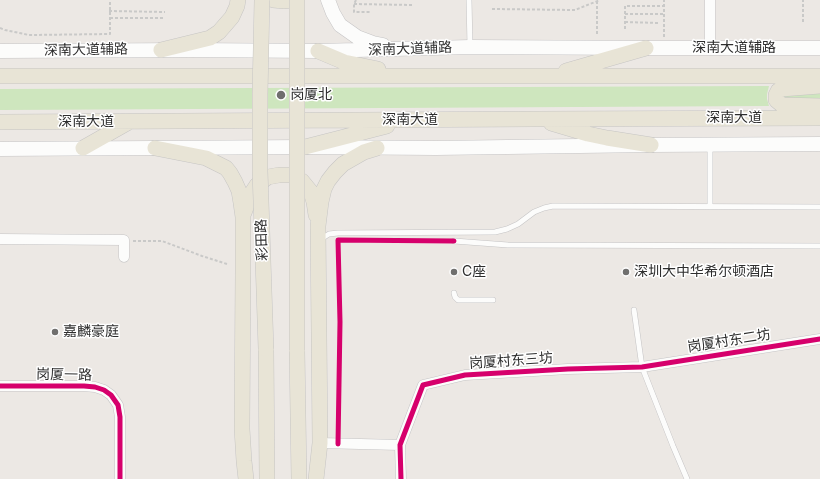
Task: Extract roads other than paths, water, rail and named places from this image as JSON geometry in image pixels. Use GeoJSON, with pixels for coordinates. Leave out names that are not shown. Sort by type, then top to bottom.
{"type":"FeatureCollection","features":[{"type":"Feature","properties":{"kind":"main road"},"geometry":{"type":"LineString","coordinates":[[161,50],[210,38],[219,32],[232,17],[238,0]]}},
{"type":"Feature","properties":{"kind":"main road","name":"彩田路"},"geometry":{"type":"LineString","coordinates":[[262,0],[260,171],[266,349],[267,479]]}},
{"type":"Feature","properties":{"kind":"main road"},"geometry":{"type":"LineString","coordinates":[[274,0],[293,0]]}},
{"type":"Feature","properties":{"kind":"main road"},"geometry":{"type":"LineString","coordinates":[[297,0],[297,350],[300,479]]}},
{"type":"Feature","properties":{"kind":"main road"},"geometry":{"type":"LineString","coordinates":[[328,0],[340,25],[357,37],[373,43],[417,49]]}},
{"type":"Feature","properties":{"kind":"main road","name":"深南大道辅路"},"geometry":{"type":"LineString","coordinates":[[0,51],[318,51],[470,47],[820,48]]}},
{"type":"Feature","properties":{"kind":"main road"},"geometry":{"type":"LineString","coordinates":[[547,76],[646,48]]}},
{"type":"Feature","properties":{"kind":"main road"},"geometry":{"type":"LineString","coordinates":[[318,51],[344,62],[402,76]]}},
{"type":"Feature","properties":{"kind":"main road"},"geometry":{"type":"LineString","coordinates":[[0,76],[820,76]]}},
{"type":"Feature","properties":{"kind":"main road"},"geometry":{"type":"LineString","coordinates":[[820,86],[781,89],[776,95],[776,100],[782,105],[820,106]]}},
{"type":"Feature","properties":{"kind":"main road","name":"深南大道"},"geometry":{"type":"LineString","coordinates":[[0,122],[820,118]]}},
{"type":"Feature","properties":{"kind":"main road"},"geometry":{"type":"LineString","coordinates":[[535,119],[588,134],[651,145]]}},
{"type":"Feature","properties":{"kind":"main road"},"geometry":{"type":"LineString","coordinates":[[305,147],[374,129],[418,120]]}},
{"type":"Feature","properties":{"kind":"main road"},"geometry":{"type":"LineString","coordinates":[[83,148],[130,121]]}},
{"type":"Feature","properties":{"kind":"main road"},"geometry":{"type":"LineString","coordinates":[[0,149],[305,147],[436,148],[820,144]]}},
{"type":"Feature","properties":{"kind":"main road"},"geometry":{"type":"LineString","coordinates":[[155,148],[206,158],[226,168],[239,191],[242,217],[243,271],[242,429],[246,479]]}},
{"type":"Feature","properties":{"kind":"main road"},"geometry":{"type":"LineString","coordinates":[[316,479],[320,443],[318,226],[321,202],[324,189],[328,181],[343,164],[364,152],[377,148]]}},
{"type":"Feature","properties":{"kind":"main road"},"geometry":{"type":"LineString","coordinates":[[242,217],[251,194],[257,185],[268,177],[292,175],[302,181],[311,192],[318,226]]}},
{"type":"Feature","properties":{"kind":"street"},"geometry":{"type":"LineString","coordinates":[[710,0],[710,48]]}},
{"type":"Feature","properties":{"kind":"street"},"geometry":{"type":"LineString","coordinates":[[0,240],[124,240],[124,257]]}},
{"type":"Feature","properties":{"kind":"street","name":"岗厦村东二坊"},"geometry":{"type":"LineString","coordinates":[[642,367],[820,339]]}},
{"type":"Feature","properties":{"kind":"street","name":"岗厦村东三坊"},"geometry":{"type":"LineString","coordinates":[[400,445],[423,385],[465,375],[568,369],[642,367]]}},
{"type":"Feature","properties":{"kind":"street","name":"岗厦一路"},"geometry":{"type":"LineString","coordinates":[[0,386],[84,386],[104,390],[111,395],[118,405],[120,417],[120,479]]}},
{"type":"Feature","properties":{"kind":"street"},"geometry":{"type":"LineString","coordinates":[[320,443],[400,445],[403,476]]}},
{"type":"Feature","properties":{"kind":"lane"},"geometry":{"type":"LineString","coordinates":[[469,0],[470,47]]}},
{"type":"Feature","properties":{"kind":"lane"},"geometry":{"type":"LineString","coordinates":[[710,144],[710,207]]}},
{"type":"Feature","properties":{"kind":"lane"},"geometry":{"type":"LineString","coordinates":[[318,243],[328,234],[338,233],[495,232],[518,224],[534,212],[553,206],[820,207]]}},
{"type":"Feature","properties":{"kind":"lane"},"geometry":{"type":"LineString","coordinates":[[454,241],[508,246],[820,246]]}},
{"type":"Feature","properties":{"kind":"lane"},"geometry":{"type":"LineString","coordinates":[[454,293],[458,300],[493,300]]}},
{"type":"Feature","properties":{"kind":"lane"},"geometry":{"type":"LineString","coordinates":[[634,310],[642,367],[687,479]]}},
{"type":"Feature","properties":{"kind":"place","name":"岗厦北"},"geometry":{"type":"Point","coordinates":[281,95]}},
{"type":"Feature","properties":{"kind":"place","name":"C座"},"geometry":{"type":"Point","coordinates":[454,272]}},
{"type":"Feature","properties":{"kind":"place","name":"深圳大中华希尔顿酒店"},"geometry":{"type":"Point","coordinates":[626,272]}},
{"type":"Feature","properties":{"kind":"place","name":"嘉麟豪庭"},"geometry":{"type":"Point","coordinates":[55,332]}}]}
